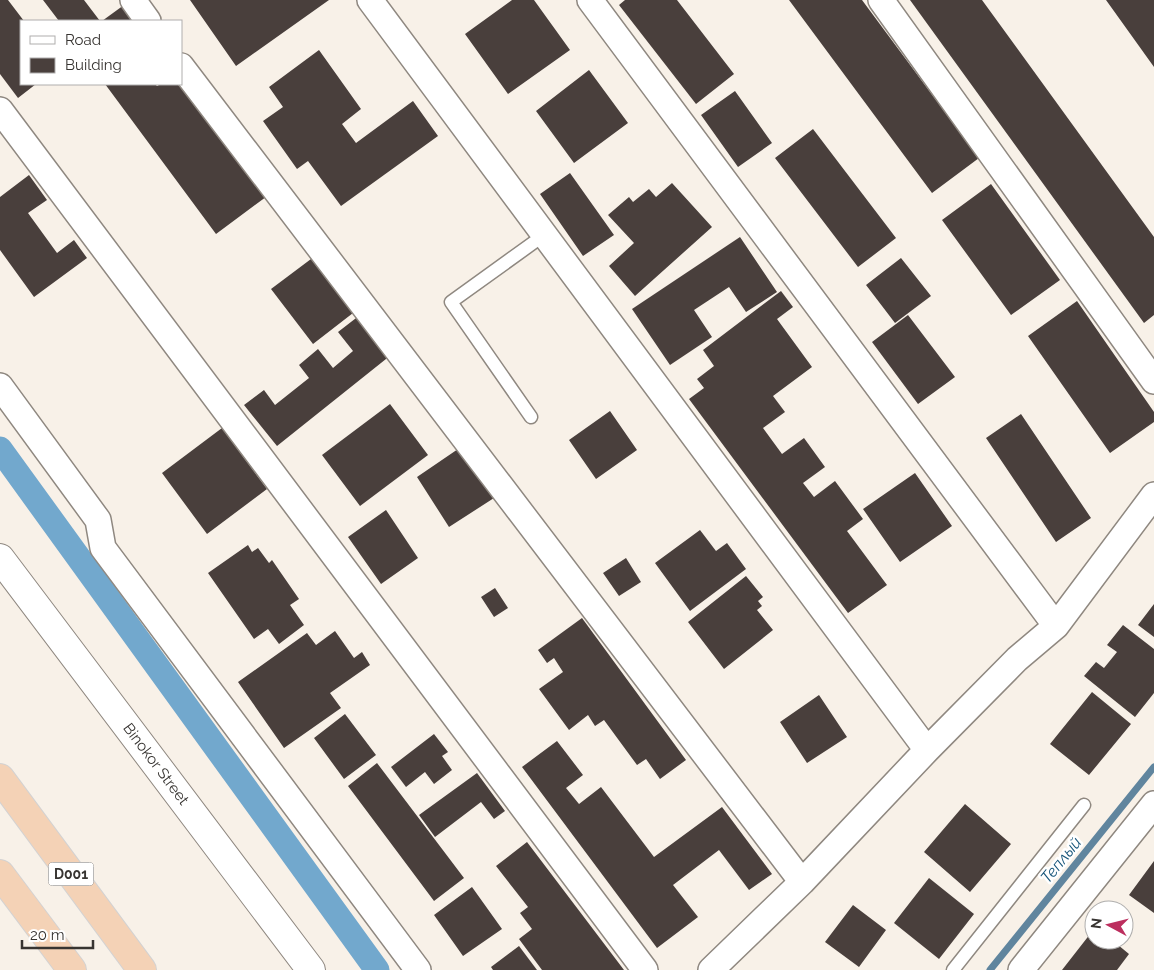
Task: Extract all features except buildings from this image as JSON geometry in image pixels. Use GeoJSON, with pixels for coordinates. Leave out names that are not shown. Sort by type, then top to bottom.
{"type":"FeatureCollection","features":[{"type":"Feature","properties":{"kind":"highway","name":"D001"},"geometry":{"type":"LineString","coordinates":[[0,778],[142,970]]}},
{"type":"Feature","properties":{"kind":"highway"},"geometry":{"type":"LineString","coordinates":[[0,874],[69,969]]}},
{"type":"Feature","properties":{"kind":"main road","name":"Binokor Street"},"geometry":{"type":"LineString","coordinates":[[0,558],[312,970]]}},
{"type":"Feature","properties":{"kind":"street"},"geometry":{"type":"LineString","coordinates":[[133,0],[147,20]]}},
{"type":"Feature","properties":{"kind":"street"},"geometry":{"type":"LineString","coordinates":[[370,0],[927,750]]}},
{"type":"Feature","properties":{"kind":"street"},"geometry":{"type":"LineString","coordinates":[[590,0],[1056,626]]}},
{"type":"Feature","properties":{"kind":"street"},"geometry":{"type":"LineString","coordinates":[[881,0],[1154,381]]}},
{"type":"Feature","properties":{"kind":"street"},"geometry":{"type":"LineString","coordinates":[[182,67],[802,882]]}},
{"type":"Feature","properties":{"kind":"street"},"geometry":{"type":"LineString","coordinates":[[0,110],[645,970]]}},
{"type":"Feature","properties":{"kind":"street"},"geometry":{"type":"LineString","coordinates":[[0,386],[98,520],[103,548],[418,970]]}},
{"type":"Feature","properties":{"kind":"street"},"geometry":{"type":"LineString","coordinates":[[711,970],[802,882],[927,750],[1018,659],[1056,626],[1154,495]]}},
{"type":"Feature","properties":{"kind":"street"},"geometry":{"type":"LineString","coordinates":[[1021,970],[1154,804]]}},
{"type":"Feature","properties":{"kind":"lane"},"geometry":{"type":"LineString","coordinates":[[531,417],[452,302],[544,234]]}},
{"type":"Feature","properties":{"kind":"lane"},"geometry":{"type":"LineString","coordinates":[[952,970],[1084,805]]}},
{"type":"Feature","properties":{"kind":"waterway"},"geometry":{"type":"LineString","coordinates":[[0,449],[377,970]]}},
{"type":"Feature","properties":{"kind":"waterway","name":"Теплый"},"geometry":{"type":"LineString","coordinates":[[990,970],[1154,767]]}}]}
